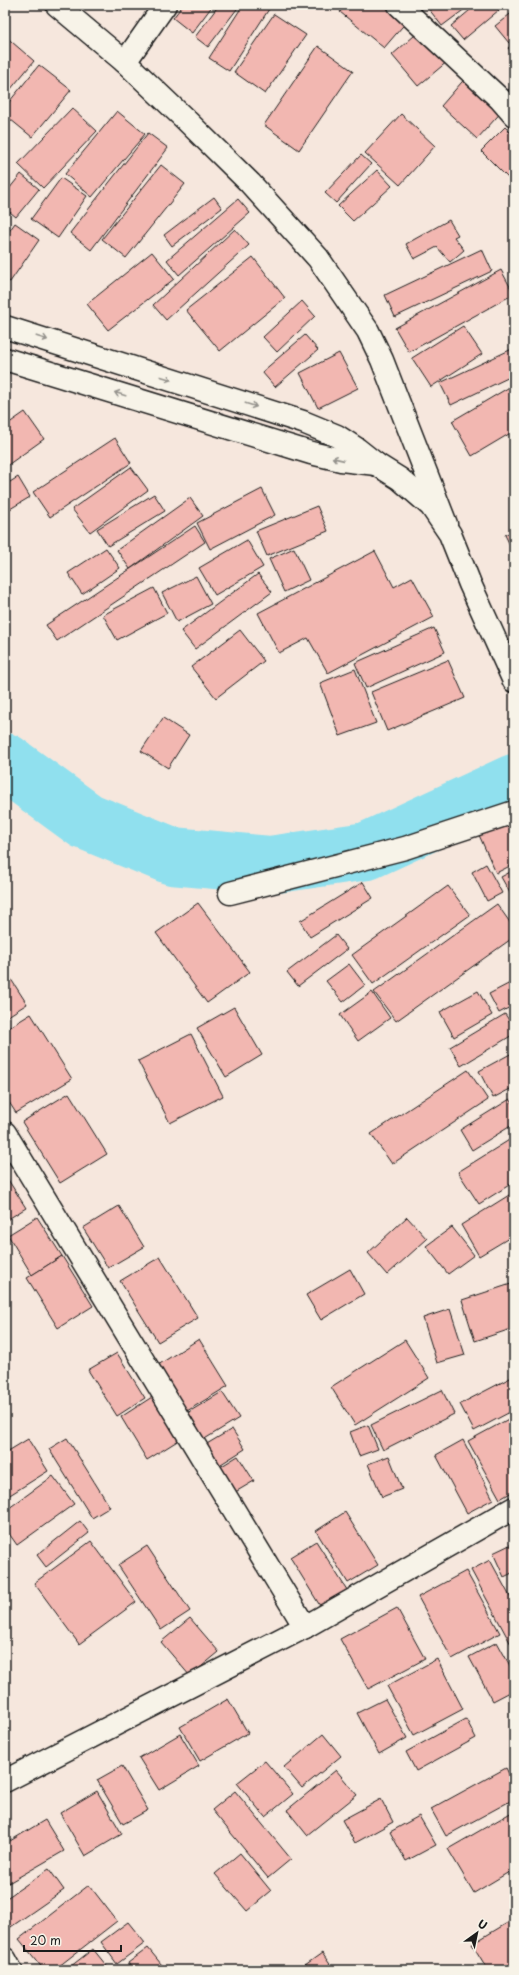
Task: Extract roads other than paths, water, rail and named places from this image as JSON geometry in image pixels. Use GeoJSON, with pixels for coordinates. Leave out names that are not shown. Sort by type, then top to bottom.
{"type":"FeatureCollection","features":[{"type":"Feature","properties":{"kind":"street"},"geometry":{"type":"LineString","coordinates":[[57,5],[125,62],[250,183],[318,258],[344,294],[368,331],[382,360],[470,584],[514,681]]}},
{"type":"Feature","properties":{"kind":"street"},"geometry":{"type":"LineString","coordinates":[[125,62],[165,5]]}},
{"type":"Feature","properties":{"kind":"street"},"geometry":{"type":"LineString","coordinates":[[411,8],[514,115]]}},
{"type":"Feature","properties":{"kind":"street"},"geometry":{"type":"LineString","coordinates":[[5,327],[303,422],[337,436],[357,448],[376,464],[414,490],[431,506],[450,534]]}},
{"type":"Feature","properties":{"kind":"street"},"geometry":{"type":"LineString","coordinates":[[5,359],[211,421],[311,453],[341,460],[376,464]]}},
{"type":"Feature","properties":{"kind":"street"},"geometry":{"type":"LineString","coordinates":[[230,893],[405,848],[514,812]]}},
{"type":"Feature","properties":{"kind":"street"},"geometry":{"type":"LineString","coordinates":[[5,1133],[305,1627]]}},
{"type":"Feature","properties":{"kind":"street"},"geometry":{"type":"LineString","coordinates":[[5,1781],[305,1627],[514,1508]]}},
{"type":"Feature","properties":{"kind":"street"},"geometry":{"type":"LineString","coordinates":[[5,1959],[11,1970]]}},
{"type":"Feature","properties":{"kind":"waterway"},"geometry":{"type":"LineString","coordinates":[[5,762],[86,821],[172,856],[270,865],[367,851],[514,783]]}}]}
